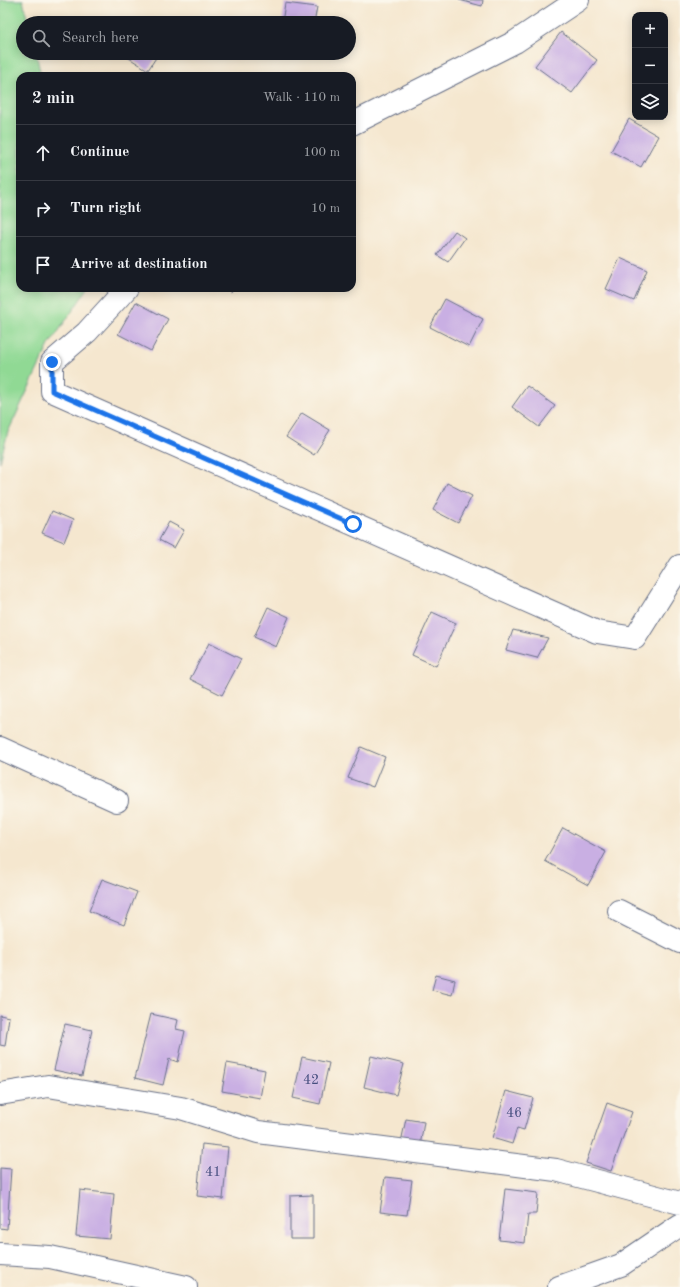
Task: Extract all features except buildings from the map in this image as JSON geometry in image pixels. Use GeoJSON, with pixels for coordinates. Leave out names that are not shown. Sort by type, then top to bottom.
{"type":"FeatureCollection","features":[{"type":"Feature","properties":{"kind":"street"},"geometry":{"type":"LineString","coordinates":[[356,122],[515,42],[578,0]]}},
{"type":"Feature","properties":{"kind":"street"},"geometry":{"type":"LineString","coordinates":[[124,292],[87,332],[52,362],[52,391],[597,632],[635,638],[680,566]]}},
{"type":"Feature","properties":{"kind":"street"},"geometry":{"type":"LineString","coordinates":[[0,748],[117,801]]}},
{"type":"Feature","properties":{"kind":"street"},"geometry":{"type":"LineString","coordinates":[[619,911],[680,942]]}},
{"type":"Feature","properties":{"kind":"street"},"geometry":{"type":"LineString","coordinates":[[0,1094],[48,1086],[174,1106],[258,1132],[556,1170],[680,1203]]}},
{"type":"Feature","properties":{"kind":"street"},"geometry":{"type":"LineString","coordinates":[[559,1287],[621,1266],[680,1225]]}},
{"type":"Feature","properties":{"kind":"street"},"geometry":{"type":"LineString","coordinates":[[0,1254],[50,1257],[186,1287]]}},
{"type":"Feature","properties":{"kind":"green space"},"geometry":{"type":"Polygon","coordinates":[[[0,0],[23,0],[26,16],[16,16],[16,60],[38,60],[40,72],[16,72],[16,292],[85,292],[49,345],[8,432],[0,462],[0,0]]]}},
{"type":"Feature","properties":{"kind":"route"},"geometry":{"type":"LineString","coordinates":[[52,362],[52,391],[353,524]]}}]}
